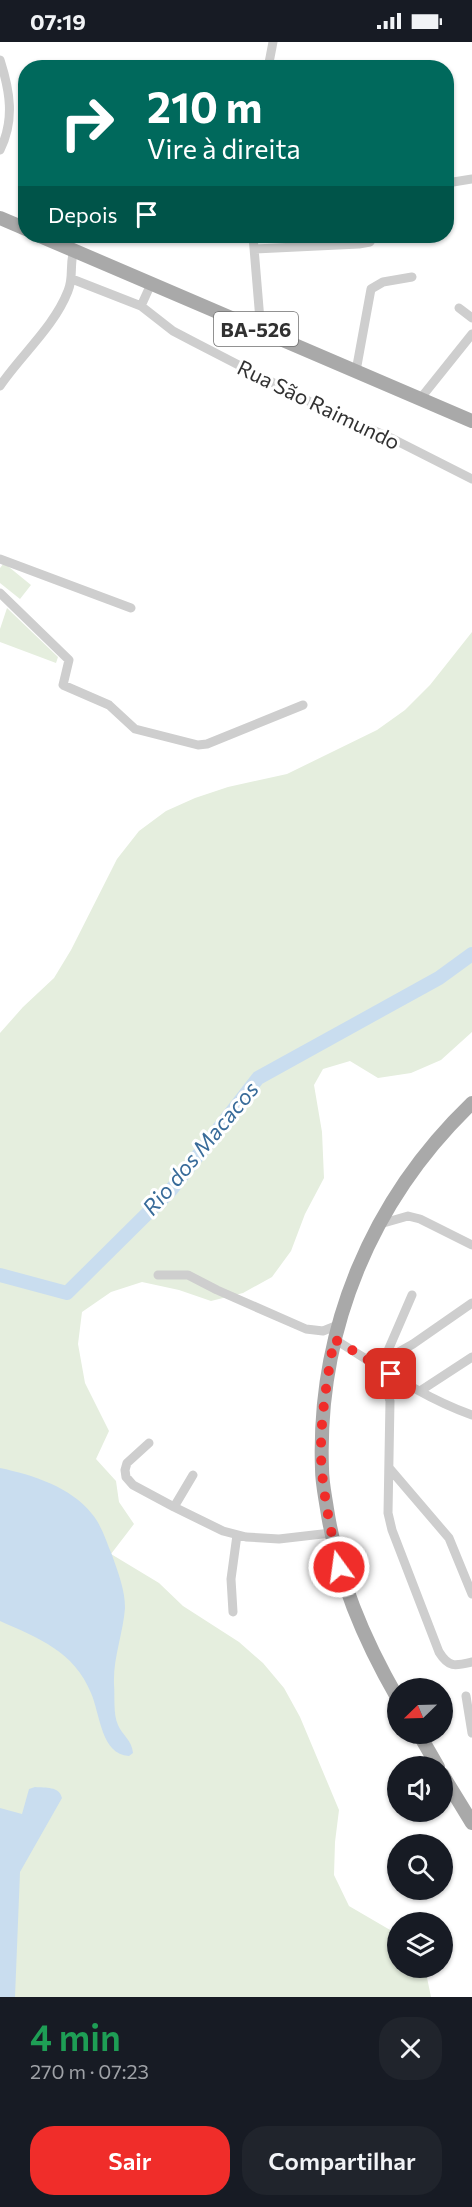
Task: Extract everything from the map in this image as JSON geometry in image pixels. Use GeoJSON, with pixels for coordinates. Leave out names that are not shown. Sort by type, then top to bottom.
{"type":"FeatureCollection","features":[{"type":"Feature","properties":{"kind":"main road"},"geometry":{"type":"LineString","coordinates":[[1,222],[18,227]]}},
{"type":"Feature","properties":{"kind":"main road","name":"BA-526"},"geometry":{"type":"LineString","coordinates":[[57,243],[472,421]]}},
{"type":"Feature","properties":{"kind":"main road"},"geometry":{"type":"LineString","coordinates":[[387,1680],[358,1624],[339,1567],[331,1533],[322,1470],[324,1405],[336,1332],[362,1256],[409,1174],[436,1140],[472,1103]]}},
{"type":"Feature","properties":{"kind":"main road"},"geometry":{"type":"LineString","coordinates":[[453,1792],[472,1823]]}},
{"type":"Feature","properties":{"kind":"street"},"geometry":{"type":"LineString","coordinates":[[270,60],[273,42]]}},
{"type":"Feature","properties":{"kind":"street"},"geometry":{"type":"LineString","coordinates":[[0,60],[8,88],[10,108],[8,132],[0,150]]}},
{"type":"Feature","properties":{"kind":"street"},"geometry":{"type":"LineString","coordinates":[[454,182],[472,179]]}},
{"type":"Feature","properties":{"kind":"street"},"geometry":{"type":"LineString","coordinates":[[254,243],[261,332]]}},
{"type":"Feature","properties":{"kind":"street"},"geometry":{"type":"LineString","coordinates":[[255,249],[368,243]]}},
{"type":"Feature","properties":{"kind":"street"},"geometry":{"type":"LineString","coordinates":[[0,386],[64,301],[72,279],[70,267],[74,250]]}},
{"type":"Feature","properties":{"kind":"street"},"geometry":{"type":"LineString","coordinates":[[357,371],[371,289],[383,282],[412,277]]}},
{"type":"Feature","properties":{"kind":"street","name":"Rua São Raimundo"},"geometry":{"type":"LineString","coordinates":[[72,279],[141,306],[173,331],[194,342],[324,409],[393,439],[472,479]]}},
{"type":"Feature","properties":{"kind":"street"},"geometry":{"type":"LineString","coordinates":[[141,306],[151,284]]}},
{"type":"Feature","properties":{"kind":"street"},"geometry":{"type":"LineString","coordinates":[[459,308],[472,318]]}},
{"type":"Feature","properties":{"kind":"street"},"geometry":{"type":"LineString","coordinates":[[420,399],[472,334]]}},
{"type":"Feature","properties":{"kind":"street"},"geometry":{"type":"LineString","coordinates":[[0,559],[131,608]]}},
{"type":"Feature","properties":{"kind":"street"},"geometry":{"type":"LineString","coordinates":[[0,592],[69,660],[63,685],[108,705],[135,729],[198,745],[207,744],[303,705]]}},
{"type":"Feature","properties":{"kind":"street"},"geometry":{"type":"LineString","coordinates":[[380,1224],[408,1216],[420,1219],[472,1245]]}},
{"type":"Feature","properties":{"kind":"street"},"geometry":{"type":"LineString","coordinates":[[158,1275],[188,1275],[306,1329],[336,1332],[420,1391],[445,1405],[472,1415]]}},
{"type":"Feature","properties":{"kind":"street"},"geometry":{"type":"LineString","coordinates":[[412,1295],[379,1363],[390,1401],[388,1514],[439,1652],[451,1665],[472,1662]]}},
{"type":"Feature","properties":{"kind":"street"},"geometry":{"type":"LineString","coordinates":[[379,1363],[414,1344],[472,1303]]}},
{"type":"Feature","properties":{"kind":"street"},"geometry":{"type":"LineString","coordinates":[[420,1391],[472,1357]]}},
{"type":"Feature","properties":{"kind":"street"},"geometry":{"type":"LineString","coordinates":[[149,1443],[128,1463],[125,1470],[126,1477],[133,1485],[174,1507],[223,1531],[237,1535],[279,1539],[331,1533]]}},
{"type":"Feature","properties":{"kind":"street"},"geometry":{"type":"LineString","coordinates":[[390,1469],[449,1538],[472,1594]]}},
{"type":"Feature","properties":{"kind":"street"},"geometry":{"type":"LineString","coordinates":[[174,1507],[193,1475]]}},
{"type":"Feature","properties":{"kind":"street"},"geometry":{"type":"LineString","coordinates":[[233,1612],[231,1579],[237,1535]]}},
{"type":"Feature","properties":{"kind":"street"},"geometry":{"type":"LineString","coordinates":[[466,1696],[472,1732]]}},
{"type":"Feature","properties":{"kind":"green space"},"geometry":{"type":"Polygon","coordinates":[[[4,563],[31,585],[20,599],[0,583],[0,568],[4,563]]]}},
{"type":"Feature","properties":{"kind":"green space"},"geometry":{"type":"Polygon","coordinates":[[[7,608],[58,657],[56,663],[0,642],[0,629],[7,608]]]}},
{"type":"Feature","properties":{"kind":"green space"},"geometry":{"type":"Polygon","coordinates":[[[472,632],[472,1032],[441,1060],[411,1073],[378,1078],[350,1061],[323,1069],[314,1085],[322,1132],[324,1178],[305,1214],[291,1251],[272,1277],[243,1293],[211,1301],[179,1290],[142,1282],[111,1292],[82,1312],[78,1344],[85,1383],[109,1431],[96,1459],[116,1481],[119,1502],[134,1524],[111,1554],[159,1583],[183,1606],[239,1642],[263,1663],[284,1688],[300,1717],[339,1810],[334,1875],[349,1906],[387,1928],[387,1978],[427,1978],[431,1997],[0,1997],[0,1033],[23,1007],[54,978],[71,950],[117,859],[139,831],[166,811],[195,798],[228,787],[287,774],[377,730],[405,710],[430,685],[472,632]]]}},
{"type":"Feature","properties":{"kind":"water"},"geometry":{"type":"Polygon","coordinates":[[[0,1468],[25,1474],[62,1489],[92,1514],[104,1534],[119,1574],[125,1601],[114,1674],[114,1705],[118,1725],[132,1748],[133,1753],[129,1756],[120,1754],[107,1741],[91,1693],[75,1666],[65,1656],[41,1640],[0,1621],[0,1468]]]}},
{"type":"Feature","properties":{"kind":"water"},"geometry":{"type":"Polygon","coordinates":[[[35,1787],[58,1791],[62,1798],[20,1872],[15,1997],[0,1997],[0,1808],[22,1814],[29,1789],[35,1787]]]}},
{"type":"Feature","properties":{"kind":"waterway","name":"Rio dos Macacos"},"geometry":{"type":"LineString","coordinates":[[0,1275],[67,1293],[171,1190],[258,1078],[439,978],[472,954]]}},
{"type":"Feature","properties":{"kind":"route"},"geometry":{"type":"LineString","coordinates":[[339,1567],[331,1533],[322,1470],[324,1405],[334,1339],[391,1374]]}}]}
